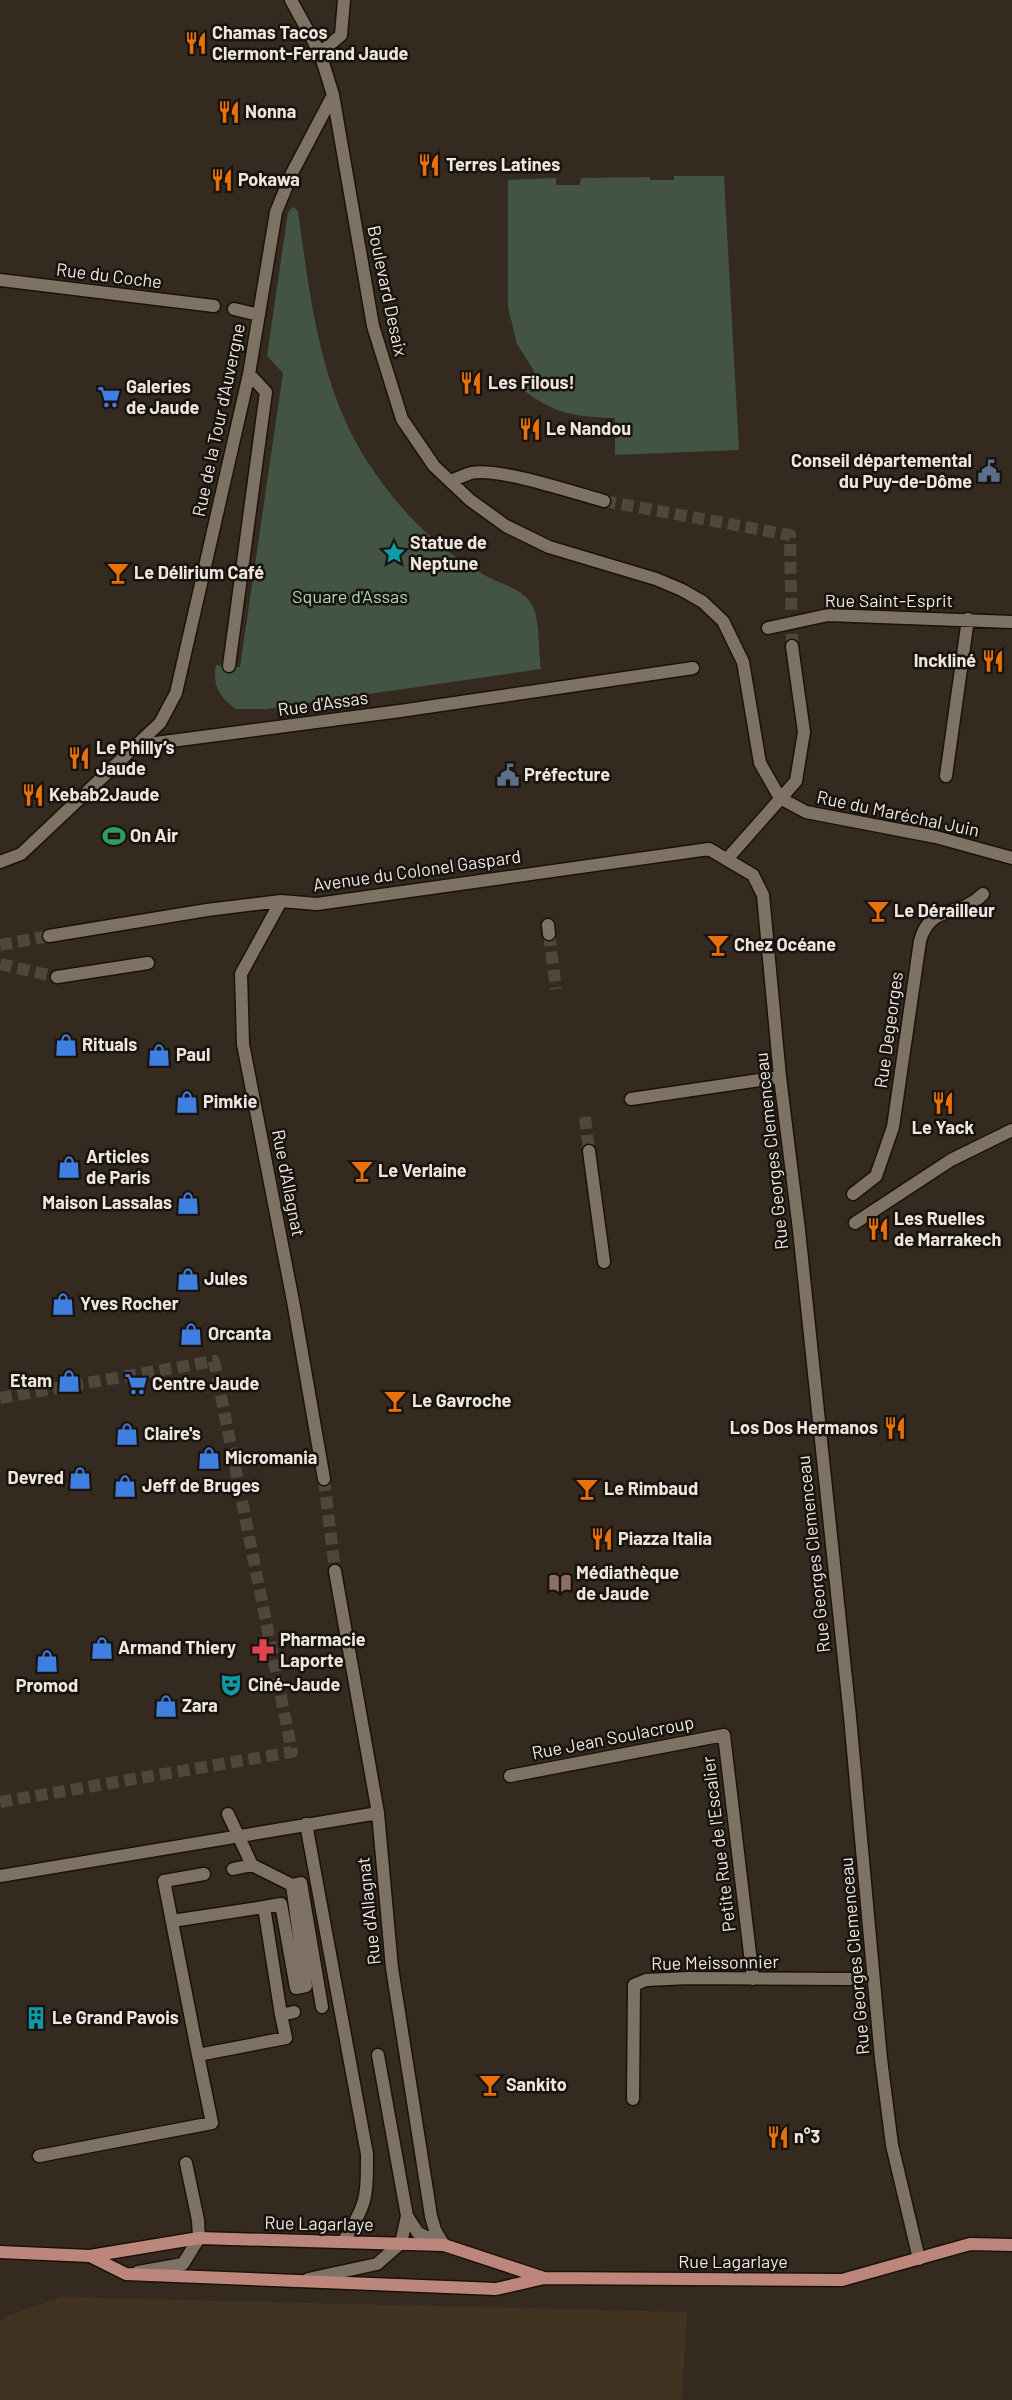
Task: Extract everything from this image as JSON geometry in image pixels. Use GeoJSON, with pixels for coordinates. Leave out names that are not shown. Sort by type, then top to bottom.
{"type":"FeatureCollection","features":[{"type":"Feature","properties":{"kind":"main road","name":"Rue Lagarlaye"},"geometry":{"type":"LineString","coordinates":[[0,2252],[90,2256],[199,2238],[444,2245],[544,2278]]}},
{"type":"Feature","properties":{"kind":"main road","name":"Rue Lagarlaye"},"geometry":{"type":"LineString","coordinates":[[90,2256],[126,2274],[496,2289],[544,2278],[842,2280],[970,2244],[1012,2245]]}},
{"type":"Feature","properties":{"kind":"street","name":"Boulevard Desaix"},"geometry":{"type":"LineString","coordinates":[[291,0],[320,53],[333,96],[373,326],[402,419],[434,466],[470,500],[506,526],[549,547],[656,579],[682,590],[702,602],[723,621],[736,646],[748,685],[760,763],[780,798]]}},
{"type":"Feature","properties":{"kind":"street"},"geometry":{"type":"LineString","coordinates":[[320,53],[341,35],[344,0]]}},
{"type":"Feature","properties":{"kind":"street","name":"Rue de la Tour d'Auvergne"},"geometry":{"type":"LineString","coordinates":[[133,746],[160,723],[176,694],[249,374],[276,212],[292,173],[333,96]]}},
{"type":"Feature","properties":{"kind":"street","name":"Rue du Coche"},"geometry":{"type":"LineString","coordinates":[[0,280],[214,306]]}},
{"type":"Feature","properties":{"kind":"street"},"geometry":{"type":"LineString","coordinates":[[234,309],[259,314]]}},
{"type":"Feature","properties":{"kind":"street"},"geometry":{"type":"LineString","coordinates":[[229,666],[266,392],[249,374]]}},
{"type":"Feature","properties":{"kind":"street"},"geometry":{"type":"LineString","coordinates":[[450,481],[472,473],[486,472],[529,481],[604,501]]}},
{"type":"Feature","properties":{"kind":"street","name":"Rue Saint-Esprit"},"geometry":{"type":"LineString","coordinates":[[768,628],[828,615],[1012,622]]}},
{"type":"Feature","properties":{"kind":"street"},"geometry":{"type":"LineString","coordinates":[[946,776],[968,619]]}},
{"type":"Feature","properties":{"kind":"street"},"geometry":{"type":"LineString","coordinates":[[728,858],[796,781],[804,732],[792,646]]}},
{"type":"Feature","properties":{"kind":"street","name":"Rue d'Assas"},"geometry":{"type":"LineString","coordinates":[[133,746],[400,712],[693,668]]}},
{"type":"Feature","properties":{"kind":"street"},"geometry":{"type":"LineString","coordinates":[[0,862],[21,854],[133,746]]}},
{"type":"Feature","properties":{"kind":"street","name":"Rue du Maréchal Juin"},"geometry":{"type":"LineString","coordinates":[[780,798],[806,812],[936,837],[1012,858]]}},
{"type":"Feature","properties":{"kind":"street","name":"Avenue du Colonel Gaspard"},"geometry":{"type":"LineString","coordinates":[[50,936],[207,910],[281,901],[317,904],[709,850],[728,858]]}},
{"type":"Feature","properties":{"kind":"street","name":"Rue Georges Clemenceau"},"geometry":{"type":"LineString","coordinates":[[728,858],[753,875],[763,895],[780,1077],[799,1230],[851,1726],[882,2059],[892,2145],[919,2259]]}},
{"type":"Feature","properties":{"kind":"street","name":"Rue Degeorges"},"geometry":{"type":"LineString","coordinates":[[853,1194],[876,1176],[893,1127],[920,941],[924,927],[934,917],[976,902],[983,894]]}},
{"type":"Feature","properties":{"kind":"street","name":"Rue d'Allagnat"},"geometry":{"type":"LineString","coordinates":[[281,901],[242,974],[243,1044],[293,1301],[324,1479]]}},
{"type":"Feature","properties":{"kind":"street"},"geometry":{"type":"LineString","coordinates":[[57,977],[148,963]]}},
{"type":"Feature","properties":{"kind":"street"},"geometry":{"type":"LineString","coordinates":[[631,1099],[780,1077]]}},
{"type":"Feature","properties":{"kind":"street"},"geometry":{"type":"LineString","coordinates":[[855,1223],[951,1160],[1012,1130]]}},
{"type":"Feature","properties":{"kind":"street"},"geometry":{"type":"LineString","coordinates":[[589,1151],[604,1262]]}},
{"type":"Feature","properties":{"kind":"street","name":"Rue d'Allagnat"},"geometry":{"type":"LineString","coordinates":[[335,1571],[378,1813],[392,1968],[431,2216],[435,2230],[444,2245]]}},
{"type":"Feature","properties":{"kind":"street","name":"Rue Jean Soulacroup"},"geometry":{"type":"LineString","coordinates":[[510,1776],[724,1735]]}},
{"type":"Feature","properties":{"kind":"street","name":"Petite Rue de l'Escalier"},"geometry":{"type":"LineString","coordinates":[[724,1735],[752,1979]]}},
{"type":"Feature","properties":{"kind":"street"},"geometry":{"type":"LineString","coordinates":[[0,1876],[378,1813]]}},
{"type":"Feature","properties":{"kind":"street"},"geometry":{"type":"LineString","coordinates":[[228,1814],[252,1865]]}},
{"type":"Feature","properties":{"kind":"street"},"geometry":{"type":"LineString","coordinates":[[306,1824],[367,2154],[367,2192],[361,2212],[343,2242]]}},
{"type":"Feature","properties":{"kind":"street"},"geometry":{"type":"LineString","coordinates":[[233,1868],[252,1865],[292,1885],[301,1883],[322,2007]]}},
{"type":"Feature","properties":{"kind":"street"},"geometry":{"type":"LineString","coordinates":[[39,2156],[212,2123],[164,1881],[204,1874]]}},
{"type":"Feature","properties":{"kind":"street"},"geometry":{"type":"LineString","coordinates":[[172,1921],[282,1904],[296,1988],[306,1986],[292,1885]]}},
{"type":"Feature","properties":{"kind":"street"},"geometry":{"type":"LineString","coordinates":[[198,2056],[286,2038],[288,2014],[264,1907]]}},
{"type":"Feature","properties":{"kind":"street","name":"Rue Meissonnier"},"geometry":{"type":"LineString","coordinates":[[633,2098],[634,1985],[654,1979],[850,1979]]}},
{"type":"Feature","properties":{"kind":"street"},"geometry":{"type":"LineString","coordinates":[[378,2055],[407,2216],[418,2233],[444,2245]]}},
{"type":"Feature","properties":{"kind":"street"},"geometry":{"type":"LineString","coordinates":[[126,2274],[183,2264],[199,2238],[198,2220],[186,2163]]}},
{"type":"Feature","properties":{"kind":"street"},"geometry":{"type":"LineString","coordinates":[[301,2281],[377,2264],[401,2243],[407,2216]]}},
{"type":"Feature","properties":{"kind":"shaded area"},"geometry":{"type":"Polygon","coordinates":[[[62,2297],[687,2312],[682,2400],[0,2400],[0,2322],[9,2315],[62,2297]]]}},
{"type":"Feature","properties":{"kind":"green space"},"geometry":{"type":"Polygon","coordinates":[[[674,176],[724,176],[739,450],[615,455],[615,418],[588,417],[555,409],[522,389],[537,376],[517,344],[508,307],[508,180],[556,178],[556,185],[580,185],[581,178],[650,177],[650,180],[674,180],[674,176]]]}},
{"type":"Feature","properties":{"kind":"green space","name":"Square d'Assas"},"geometry":{"type":"Polygon","coordinates":[[[293,207],[298,211],[313,309],[328,374],[352,435],[369,464],[393,497],[406,513],[435,541],[468,565],[486,576],[513,588],[526,597],[536,614],[541,669],[266,709],[235,709],[218,690],[215,678],[216,665],[240,667],[283,373],[267,356],[288,212],[293,207]]]}},
{"type":"Feature","properties":{"kind":"tunnel"},"geometry":{"type":"LineString","coordinates":[[604,501],[790,535],[792,646]]}},
{"type":"Feature","properties":{"kind":"tunnel"},"geometry":{"type":"LineString","coordinates":[[549,934],[556,989]]}},
{"type":"Feature","properties":{"kind":"tunnel"},"geometry":{"type":"LineString","coordinates":[[0,945],[49,936]]}},
{"type":"Feature","properties":{"kind":"tunnel"},"geometry":{"type":"LineString","coordinates":[[0,964],[57,977]]}},
{"type":"Feature","properties":{"kind":"tunnel"},"geometry":{"type":"LineString","coordinates":[[585,1117],[589,1151]]}},
{"type":"Feature","properties":{"kind":"tunnel"},"geometry":{"type":"LineString","coordinates":[[0,1398],[214,1361],[292,1752],[0,1802]]}},
{"type":"Feature","properties":{"kind":"tunnel"},"geometry":{"type":"LineString","coordinates":[[324,1479],[335,1571]]}},
{"type":"Feature","properties":{"kind":"place","name":"Chamas Tacos Clermont-Ferrand Jaude"},"geometry":{"type":"Point","coordinates":[196,43]}},
{"type":"Feature","properties":{"kind":"place","name":"Nonna"},"geometry":{"type":"Point","coordinates":[229,112]}},
{"type":"Feature","properties":{"kind":"place","name":"Terres Latines"},"geometry":{"type":"Point","coordinates":[429,165]}},
{"type":"Feature","properties":{"kind":"place","name":"Pokawa"},"geometry":{"type":"Point","coordinates":[222,180]}},
{"type":"Feature","properties":{"kind":"place","name":"Les Filous!"},"geometry":{"type":"Point","coordinates":[471,383]}},
{"type":"Feature","properties":{"kind":"place","name":"Galeries de Jaude"},"geometry":{"type":"Point","coordinates":[109,397]}},
{"type":"Feature","properties":{"kind":"place","name":"Le Nandou"},"geometry":{"type":"Point","coordinates":[530,429]}},
{"type":"Feature","properties":{"kind":"place","name":"Conseil départemental du Puy-de-Dôme"},"geometry":{"type":"Point","coordinates":[989,471]}},
{"type":"Feature","properties":{"kind":"place","name":"Statue de Neptune"},"geometry":{"type":"Point","coordinates":[394,553]}},
{"type":"Feature","properties":{"kind":"place","name":"Le Délirium Café"},"geometry":{"type":"Point","coordinates":[118,573]}},
{"type":"Feature","properties":{"kind":"place","name":"Inckliné"},"geometry":{"type":"Point","coordinates":[993,661]}},
{"type":"Feature","properties":{"kind":"place","name":"Le Philly’s Jaude"},"geometry":{"type":"Point","coordinates":[79,758]}},
{"type":"Feature","properties":{"kind":"place","name":"Préfecture"},"geometry":{"type":"Point","coordinates":[508,775]}},
{"type":"Feature","properties":{"kind":"place","name":"Kebab2Jaude"},"geometry":{"type":"Point","coordinates":[33,795]}},
{"type":"Feature","properties":{"kind":"place","name":"On Air"},"geometry":{"type":"Point","coordinates":[114,836]}},
{"type":"Feature","properties":{"kind":"place","name":"Le Dérailleur"},"geometry":{"type":"Point","coordinates":[878,911]}},
{"type":"Feature","properties":{"kind":"place","name":"Chez Océane"},"geometry":{"type":"Point","coordinates":[718,945]}},
{"type":"Feature","properties":{"kind":"place","name":"Rituals"},"geometry":{"type":"Point","coordinates":[66,1045]}},
{"type":"Feature","properties":{"kind":"place","name":"Paul"},"geometry":{"type":"Point","coordinates":[159,1055]}},
{"type":"Feature","properties":{"kind":"place","name":"Pimkie"},"geometry":{"type":"Point","coordinates":[187,1102]}},
{"type":"Feature","properties":{"kind":"place","name":"Le Yack"},"geometry":{"type":"Point","coordinates":[943,1103]}},
{"type":"Feature","properties":{"kind":"place","name":"Articles de Paris"},"geometry":{"type":"Point","coordinates":[69,1167]}},
{"type":"Feature","properties":{"kind":"place","name":"Le Verlaine"},"geometry":{"type":"Point","coordinates":[362,1171]}},
{"type":"Feature","properties":{"kind":"place","name":"Maison Lassalas"},"geometry":{"type":"Point","coordinates":[188,1203]}},
{"type":"Feature","properties":{"kind":"place","name":"Les Ruelles de Marrakech"},"geometry":{"type":"Point","coordinates":[878,1229]}},
{"type":"Feature","properties":{"kind":"place","name":"Jules"},"geometry":{"type":"Point","coordinates":[188,1279]}},
{"type":"Feature","properties":{"kind":"place","name":"Yves Rocher"},"geometry":{"type":"Point","coordinates":[63,1304]}},
{"type":"Feature","properties":{"kind":"place","name":"Orcanta"},"geometry":{"type":"Point","coordinates":[191,1334]}},
{"type":"Feature","properties":{"kind":"place","name":"Etam"},"geometry":{"type":"Point","coordinates":[69,1381]}},
{"type":"Feature","properties":{"kind":"place","name":"Centre Jaude"},"geometry":{"type":"Point","coordinates":[136,1384]}},
{"type":"Feature","properties":{"kind":"place","name":"Le Gavroche"},"geometry":{"type":"Point","coordinates":[395,1401]}},
{"type":"Feature","properties":{"kind":"place","name":"Los Dos Hermanos"},"geometry":{"type":"Point","coordinates":[895,1428]}},
{"type":"Feature","properties":{"kind":"place","name":"Claire's"},"geometry":{"type":"Point","coordinates":[127,1434]}},
{"type":"Feature","properties":{"kind":"place","name":"Micromania"},"geometry":{"type":"Point","coordinates":[209,1458]}},
{"type":"Feature","properties":{"kind":"place","name":"Devred"},"geometry":{"type":"Point","coordinates":[80,1478]}},
{"type":"Feature","properties":{"kind":"place","name":"Jeff de Bruges"},"geometry":{"type":"Point","coordinates":[125,1486]}},
{"type":"Feature","properties":{"kind":"place","name":"Le Rimbaud"},"geometry":{"type":"Point","coordinates":[587,1489]}},
{"type":"Feature","properties":{"kind":"place","name":"Piazza Italia"},"geometry":{"type":"Point","coordinates":[602,1539]}},
{"type":"Feature","properties":{"kind":"place","name":"Médiathèque de Jaude"},"geometry":{"type":"Point","coordinates":[560,1583]}},
{"type":"Feature","properties":{"kind":"place","name":"Armand Thiery"},"geometry":{"type":"Point","coordinates":[102,1648]}},
{"type":"Feature","properties":{"kind":"place","name":"Pharmacie Laporte"},"geometry":{"type":"Point","coordinates":[263,1650]}},
{"type":"Feature","properties":{"kind":"place","name":"Promod"},"geometry":{"type":"Point","coordinates":[47,1661]}},
{"type":"Feature","properties":{"kind":"place","name":"Ciné-Jaude"},"geometry":{"type":"Point","coordinates":[231,1685]}},
{"type":"Feature","properties":{"kind":"place","name":"Zara"},"geometry":{"type":"Point","coordinates":[166,1706]}},
{"type":"Feature","properties":{"kind":"place","name":"Le Grand Pavois"},"geometry":{"type":"Point","coordinates":[36,2018]}},
{"type":"Feature","properties":{"kind":"place","name":"Sankito"},"geometry":{"type":"Point","coordinates":[490,2085]}},
{"type":"Feature","properties":{"kind":"place","name":"n°3"},"geometry":{"type":"Point","coordinates":[778,2137]}}]}
